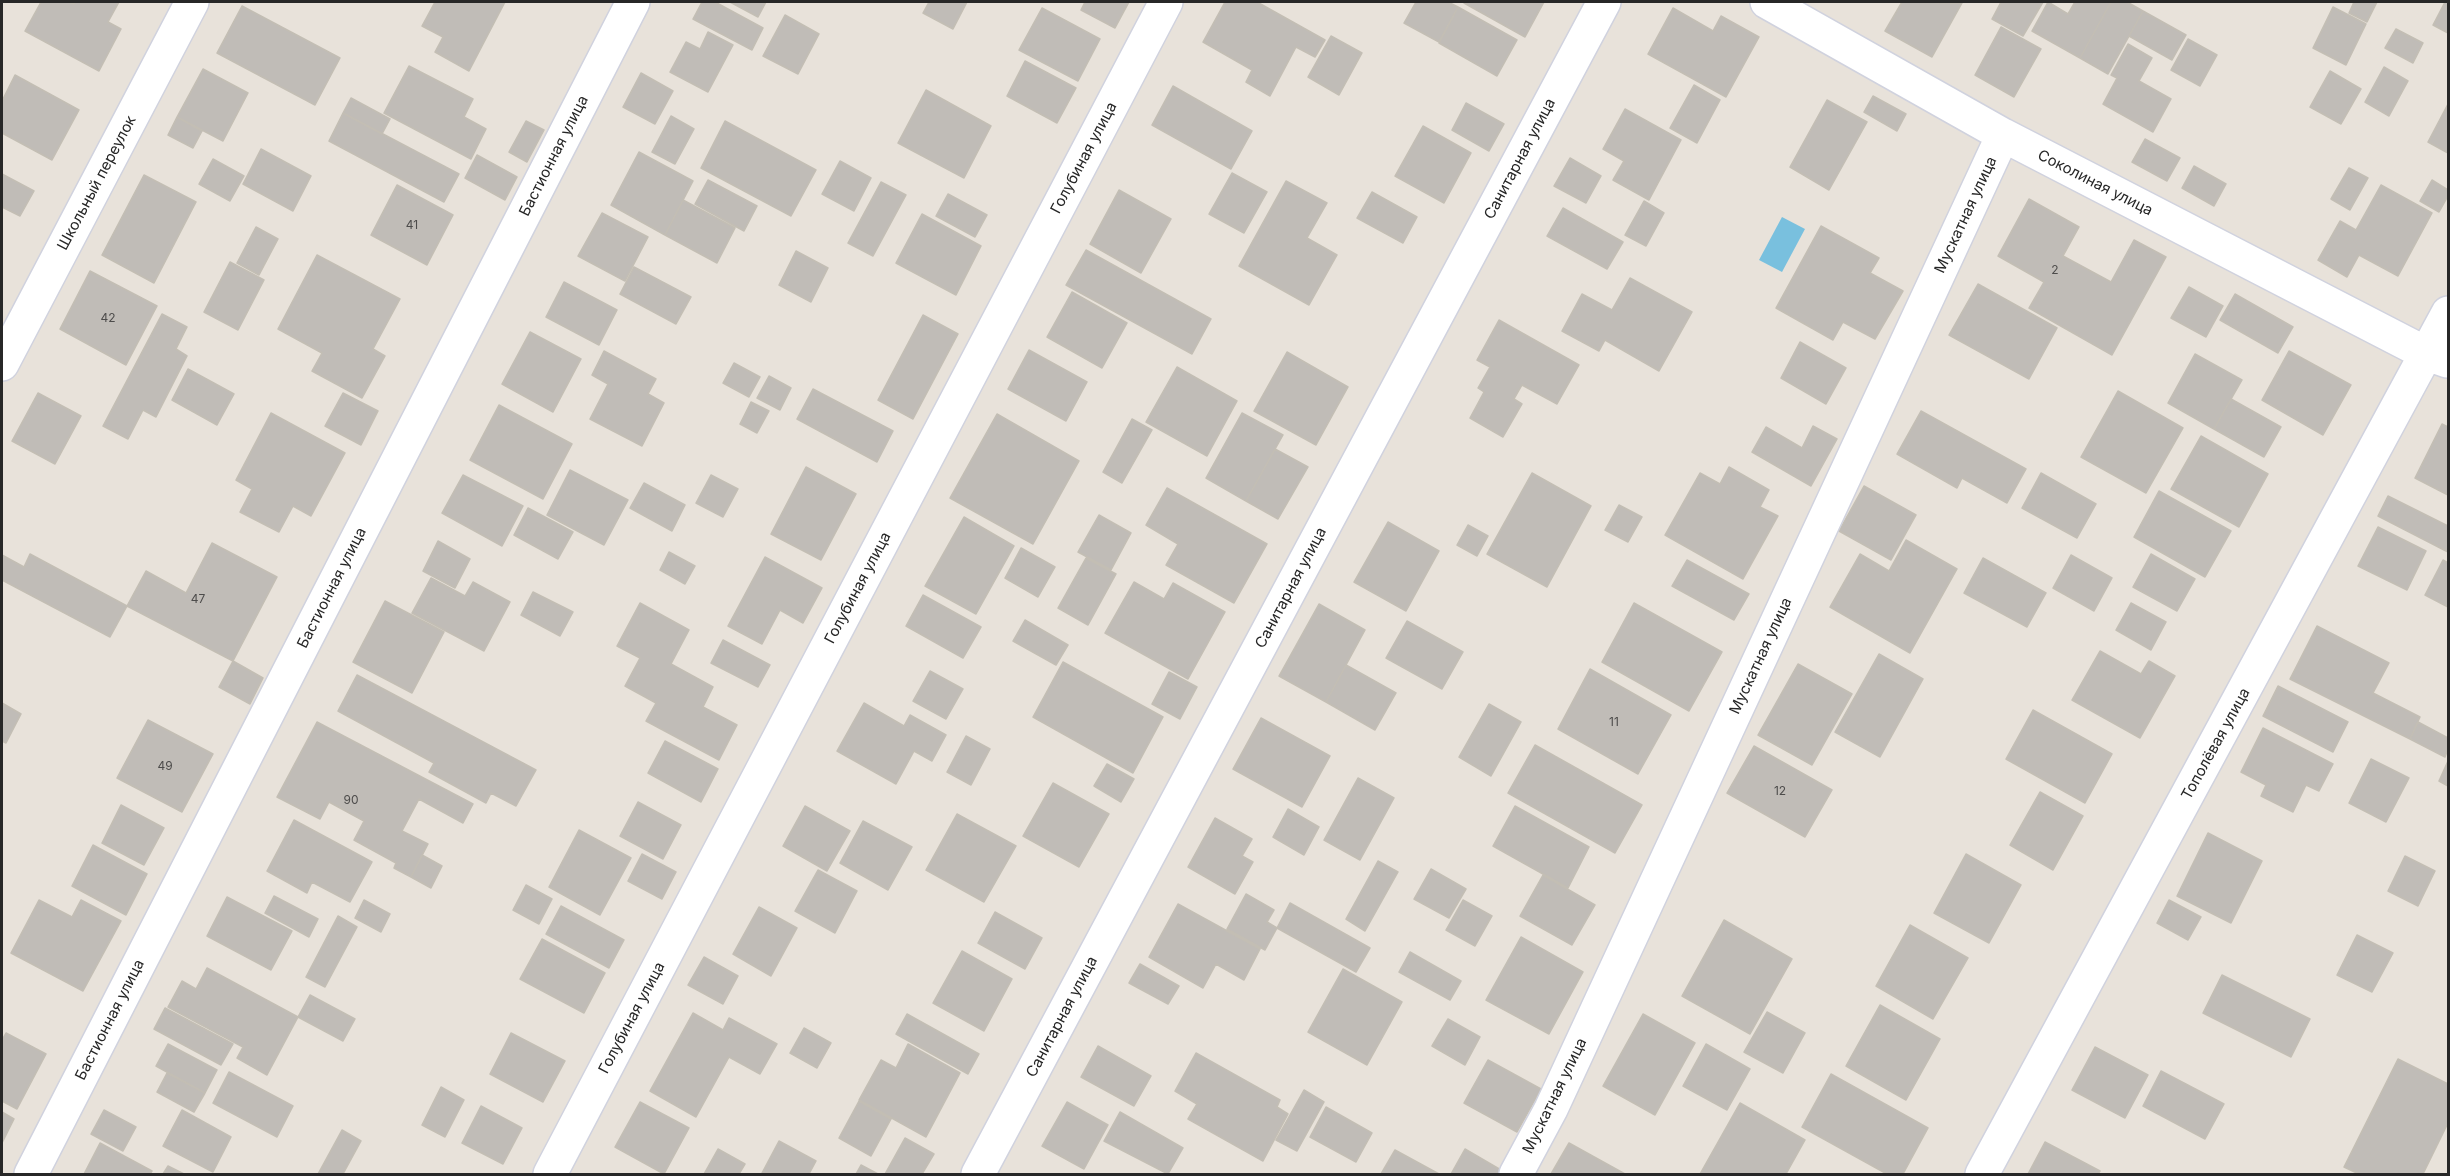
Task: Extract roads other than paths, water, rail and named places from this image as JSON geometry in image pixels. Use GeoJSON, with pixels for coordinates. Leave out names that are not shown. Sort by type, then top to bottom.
{"type":"FeatureCollection","features":[{"type":"Feature","properties":{"kind":"street","name":"Школьный переулок"},"geometry":{"type":"LineString","coordinates":[[2,364],[192,2]]}},
{"type":"Feature","properties":{"kind":"street","name":"Бастионная улица"},"geometry":{"type":"LineString","coordinates":[[31,1174],[633,2]]}},
{"type":"Feature","properties":{"kind":"street","name":"Голубиная улица"},"geometry":{"type":"LineString","coordinates":[[550,1174],[1166,2]]}},
{"type":"Feature","properties":{"kind":"street","name":"Санитарная улица"},"geometry":{"type":"LineString","coordinates":[[978,1174],[1604,2]]}},
{"type":"Feature","properties":{"kind":"street","name":"Соколиная улица"},"geometry":{"type":"LineString","coordinates":[[1767,2],[2003,135],[2438,358]]}},
{"type":"Feature","properties":{"kind":"street","name":"Мускатная улица"},"geometry":{"type":"LineString","coordinates":[[1515,1174],[1551,1108],[2003,135]]}},
{"type":"Feature","properties":{"kind":"street","name":"Тополёвая улица"},"geometry":{"type":"LineString","coordinates":[[1982,1174],[2438,358],[2448,313]]}},
{"type":"Feature","properties":{"kind":"water"},"geometry":{"type":"Polygon","coordinates":[[[1782,217],[1805,229],[1782,272],[1759,260],[1782,217]]]}}]}
